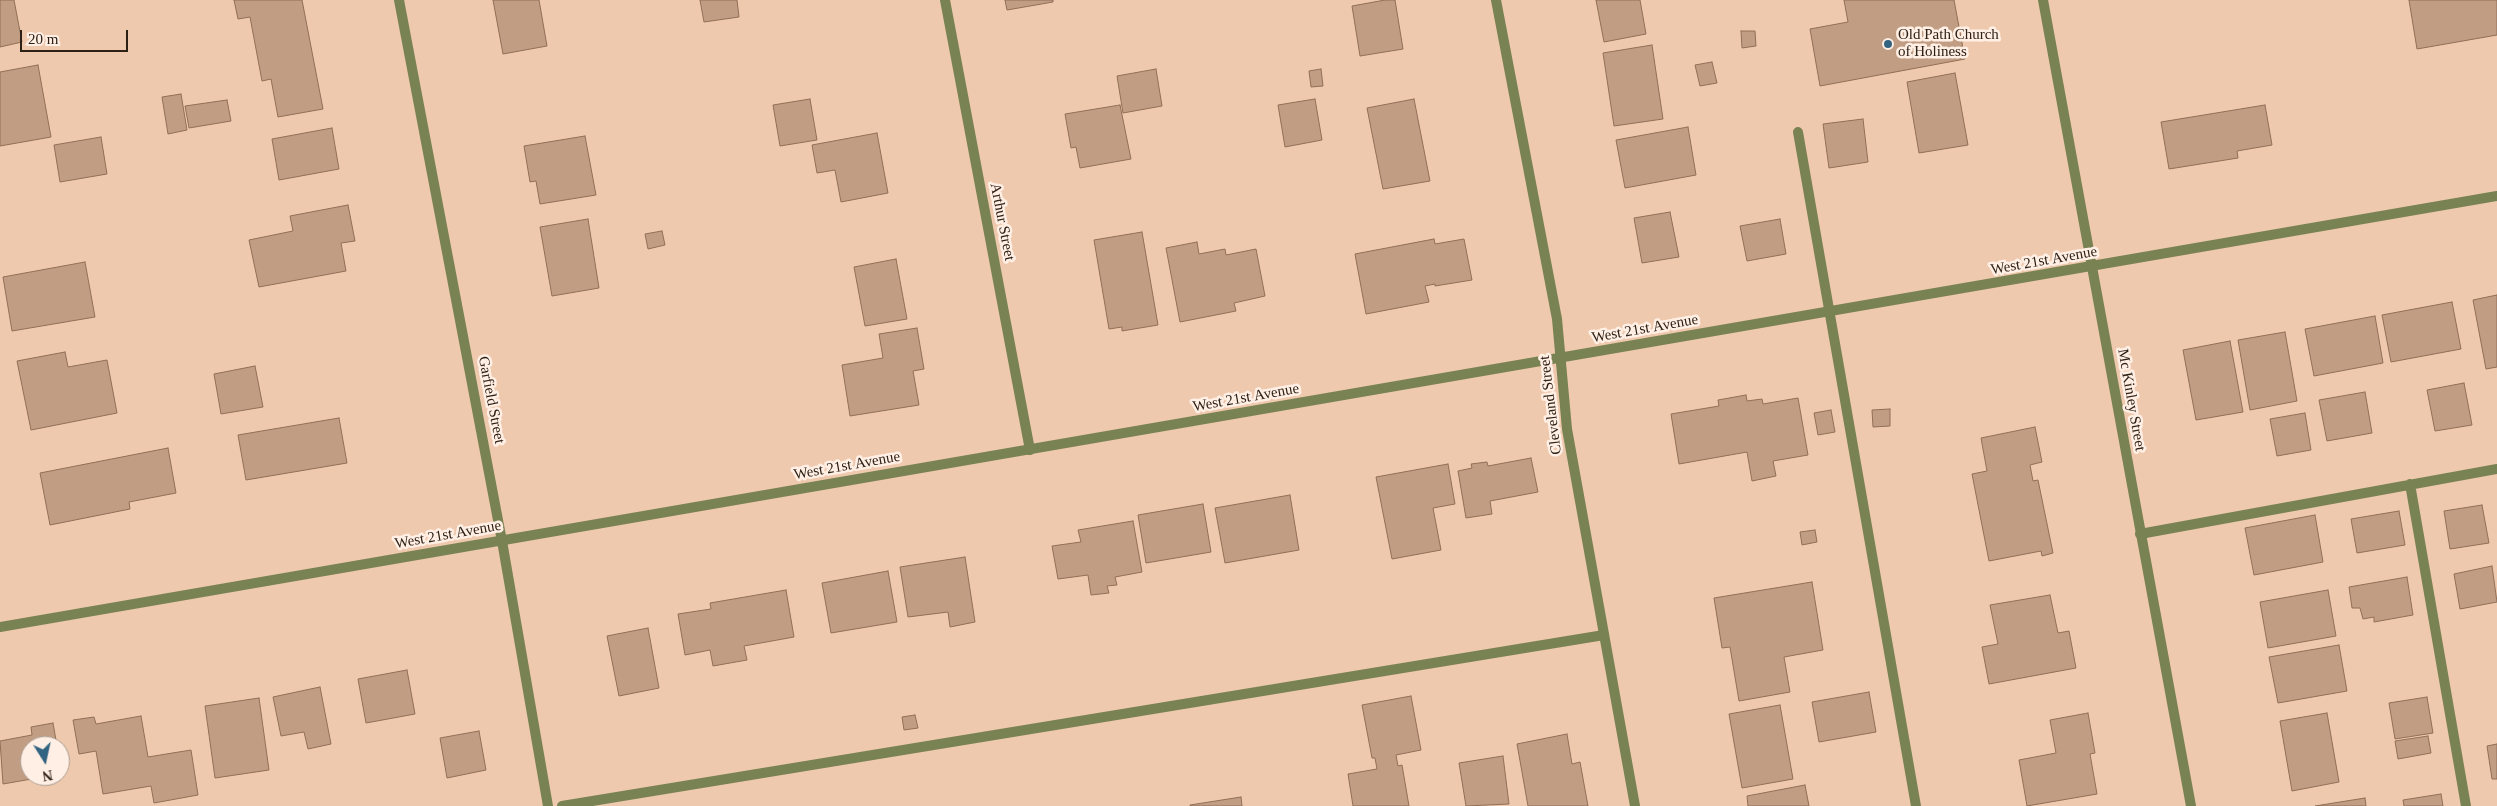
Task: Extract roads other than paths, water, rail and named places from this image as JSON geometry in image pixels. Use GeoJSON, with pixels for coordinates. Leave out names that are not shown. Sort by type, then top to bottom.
{"type":"FeatureCollection","features":[{"type":"Feature","properties":{"kind":"street","name":"Garfield Street"},"geometry":{"type":"LineString","coordinates":[[399,0],[502,542],[548,806]]}},
{"type":"Feature","properties":{"kind":"street","name":"Arthur Street"},"geometry":{"type":"LineString","coordinates":[[945,0],[1030,450]]}},
{"type":"Feature","properties":{"kind":"street","name":"Cleveland Street"},"geometry":{"type":"LineString","coordinates":[[1496,0],[1557,319],[1567,429],[1635,806]]}},
{"type":"Feature","properties":{"kind":"street","name":"Mc Kinley Street"},"geometry":{"type":"LineString","coordinates":[[2042,0],[2191,806]]}},
{"type":"Feature","properties":{"kind":"street"},"geometry":{"type":"LineString","coordinates":[[1798,132],[1916,806]]}},
{"type":"Feature","properties":{"kind":"street","name":"West 21st Avenue"},"geometry":{"type":"LineString","coordinates":[[0,627],[2092,268],[2497,196]]}},
{"type":"Feature","properties":{"kind":"street"},"geometry":{"type":"LineString","coordinates":[[2140,534],[2497,469]]}},
{"type":"Feature","properties":{"kind":"street"},"geometry":{"type":"LineString","coordinates":[[2410,484],[2466,806]]}},
{"type":"Feature","properties":{"kind":"street"},"geometry":{"type":"LineString","coordinates":[[562,806],[1604,635]]}},
{"type":"Feature","properties":{"kind":"place","name":"Old Path Church of Holiness"},"geometry":{"type":"Point","coordinates":[1888,44]}}]}
